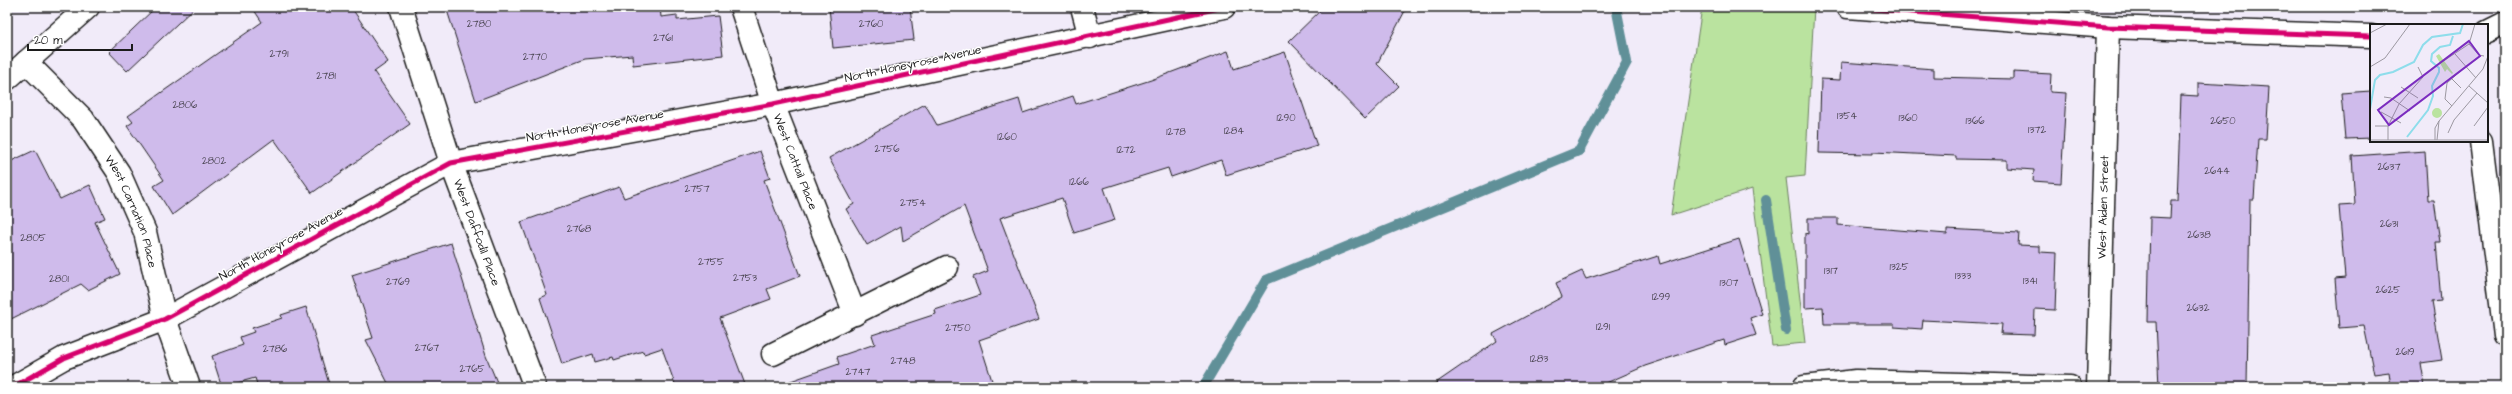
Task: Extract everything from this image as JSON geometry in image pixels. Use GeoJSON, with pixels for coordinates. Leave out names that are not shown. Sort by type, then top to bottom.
{"type":"FeatureCollection","features":[{"type":"Feature","properties":{"kind":"street"},"geometry":{"type":"LineString","coordinates":[[7,79],[88,7]]}},
{"type":"Feature","properties":{"kind":"street","name":"West Daffodil Place"},"geometry":{"type":"LineString","coordinates":[[401,7],[451,162],[535,387]]}},
{"type":"Feature","properties":{"kind":"street","name":"West Cattail Place"},"geometry":{"type":"LineString","coordinates":[[741,7],[773,104],[855,314]]}},
{"type":"Feature","properties":{"kind":"street"},"geometry":{"type":"LineString","coordinates":[[1082,7],[1090,37]]}},
{"type":"Feature","properties":{"kind":"street","name":"North Honeyrose Avenue"},"geometry":{"type":"LineString","coordinates":[[13,387],[64,358],[165,319],[451,162],[773,104],[1224,7]]}},
{"type":"Feature","properties":{"kind":"street"},"geometry":{"type":"LineString","coordinates":[[1848,7],[2108,27],[2370,36]]}},
{"type":"Feature","properties":{"kind":"street"},"geometry":{"type":"LineString","coordinates":[[2488,32],[2505,24]]}},
{"type":"Feature","properties":{"kind":"street","name":"West Aiden Street"},"geometry":{"type":"LineString","coordinates":[[2098,387],[2108,27]]}},
{"type":"Feature","properties":{"kind":"street","name":"West Carnation Place"},"geometry":{"type":"LineString","coordinates":[[26,62],[83,119],[119,173],[145,232],[165,319],[189,387]]}},
{"type":"Feature","properties":{"kind":"street"},"geometry":{"type":"LineString","coordinates":[[2481,142],[2505,336]]}},
{"type":"Feature","properties":{"kind":"street"},"geometry":{"type":"LineString","coordinates":[[773,354],[947,268]]}},
{"type":"Feature","properties":{"kind":"street"},"geometry":{"type":"LineString","coordinates":[[1804,387],[1856,381],[2070,387]]}},
{"type":"Feature","properties":{"kind":"green space"},"geometry":{"type":"Polygon","coordinates":[[[1702,7],[1814,7],[1805,176],[1786,178],[1805,343],[1772,346],[1752,189],[1671,215],[1702,7]]]}},
{"type":"Feature","properties":{"kind":"building"},"geometry":{"type":"Polygon","coordinates":[[[156,7],[195,7],[127,71],[109,52],[156,7]]]}},
{"type":"Feature","properties":{"kind":"building"},"geometry":{"type":"Polygon","coordinates":[[[252,7],[351,7],[388,62],[374,72],[410,124],[312,193],[274,139],[172,215],[154,186],[164,180],[127,126],[133,122],[128,116],[262,22],[252,7]]]}},
{"type":"Feature","properties":{"kind":"building"},"geometry":{"type":"Polygon","coordinates":[[[446,7],[660,7],[661,17],[677,15],[677,20],[718,16],[723,55],[633,65],[632,55],[585,59],[476,101],[446,7]]]}},
{"type":"Feature","properties":{"kind":"building"},"geometry":{"type":"Polygon","coordinates":[[[829,7],[910,7],[914,40],[833,48],[829,7]]]}},
{"type":"Feature","properties":{"kind":"building"},"geometry":{"type":"Polygon","coordinates":[[[1324,7],[1407,7],[1377,64],[1399,86],[1365,119],[1289,41],[1324,7]]]}},
{"type":"Feature","properties":{"kind":"building"},"geometry":{"type":"Polygon","coordinates":[[[1228,51],[1234,69],[1285,52],[1317,146],[1226,175],[1221,160],[1171,177],[1168,168],[1104,188],[1115,220],[1074,233],[1062,198],[1000,218],[1039,319],[979,340],[994,387],[786,387],[785,383],[839,364],[837,357],[875,344],[872,335],[936,314],[935,310],[980,295],[973,277],[988,271],[964,206],[903,241],[901,226],[867,245],[846,209],[854,204],[829,158],[925,104],[937,125],[1019,99],[1023,113],[1073,96],[1076,104],[1151,80],[1228,51]]]}},
{"type":"Feature","properties":{"kind":"building"},"geometry":{"type":"Polygon","coordinates":[[[1841,62],[1934,69],[1934,77],[2013,79],[2013,72],[2051,74],[2050,92],[2066,93],[2061,183],[2033,181],[2034,170],[2007,168],[2007,160],[1956,159],[1956,156],[1873,152],[1873,154],[1819,153],[1821,79],[1840,80],[1841,62]]]}},
{"type":"Feature","properties":{"kind":"building"},"geometry":{"type":"Polygon","coordinates":[[[2198,83],[2269,87],[2266,139],[2258,139],[2254,199],[2250,199],[2247,385],[2159,387],[2156,322],[2148,322],[2150,217],[2170,218],[2171,201],[2177,201],[2181,95],[2198,96],[2198,83]]]}},
{"type":"Feature","properties":{"kind":"building"},"geometry":{"type":"Polygon","coordinates":[[[2370,91],[2370,138],[2345,139],[2341,93],[2370,91]]]}},
{"type":"Feature","properties":{"kind":"building"},"geometry":{"type":"Polygon","coordinates":[[[35,150],[60,199],[90,185],[105,218],[95,222],[120,274],[88,290],[81,284],[7,321],[7,163],[35,150]]]}},
{"type":"Feature","properties":{"kind":"building"},"geometry":{"type":"Polygon","coordinates":[[[760,151],[770,178],[764,180],[800,276],[767,289],[771,299],[720,318],[746,387],[676,387],[662,348],[644,354],[643,351],[614,360],[613,357],[595,362],[593,354],[562,364],[540,298],[547,295],[521,222],[619,187],[624,198],[760,151]]]}},
{"type":"Feature","properties":{"kind":"building"},"geometry":{"type":"Polygon","coordinates":[[[2425,151],[2428,200],[2434,200],[2440,242],[2436,242],[2441,301],[2432,302],[2442,360],[2421,363],[2425,387],[2391,387],[2389,372],[2374,374],[2364,326],[2339,328],[2335,279],[2345,278],[2339,206],[2355,205],[2352,156],[2425,151]]]}},
{"type":"Feature","properties":{"kind":"building"},"geometry":{"type":"Polygon","coordinates":[[[1808,218],[1838,218],[1838,225],[1947,234],[1947,229],[2019,233],[2018,245],[2040,246],[2040,252],[2057,253],[2055,310],[2035,309],[2034,335],[2001,334],[2002,324],[1923,320],[1922,329],[1894,327],[1894,324],[1824,324],[1823,307],[1805,308],[1805,233],[1808,234],[1808,218]]]}},
{"type":"Feature","properties":{"kind":"building"},"geometry":{"type":"Polygon","coordinates":[[[1739,239],[1762,314],[1750,318],[1756,335],[1725,345],[1724,340],[1645,366],[1597,387],[1430,387],[1497,341],[1493,334],[1562,297],[1556,283],[1582,271],[1586,279],[1658,256],[1660,264],[1739,239]]]}},
{"type":"Feature","properties":{"kind":"building"},"geometry":{"type":"Polygon","coordinates":[[[451,243],[486,356],[499,387],[390,387],[366,340],[373,338],[352,275],[451,243]]]}},
{"type":"Feature","properties":{"kind":"building"},"geometry":{"type":"Polygon","coordinates":[[[306,307],[330,387],[258,387],[255,378],[222,387],[212,356],[243,345],[240,337],[254,332],[252,328],[282,318],[281,315],[306,307]]]}},
{"type":"Feature","properties":{"kind":"waterway"},"geometry":{"type":"LineString","coordinates":[[1203,387],[1266,280],[1579,151],[1627,62],[1616,7]]}},
{"type":"Feature","properties":{"kind":"waterway"},"geometry":{"type":"LineString","coordinates":[[1766,200],[1786,330]]}},
{"type":"Feature","properties":{"kind":"cycle path"},"geometry":{"type":"LineString","coordinates":[[13,387],[64,358],[165,319],[451,163],[773,104],[1224,7]]}},
{"type":"Feature","properties":{"kind":"cycle path"},"geometry":{"type":"LineString","coordinates":[[1848,7],[2108,27],[2370,36]]}}]}
